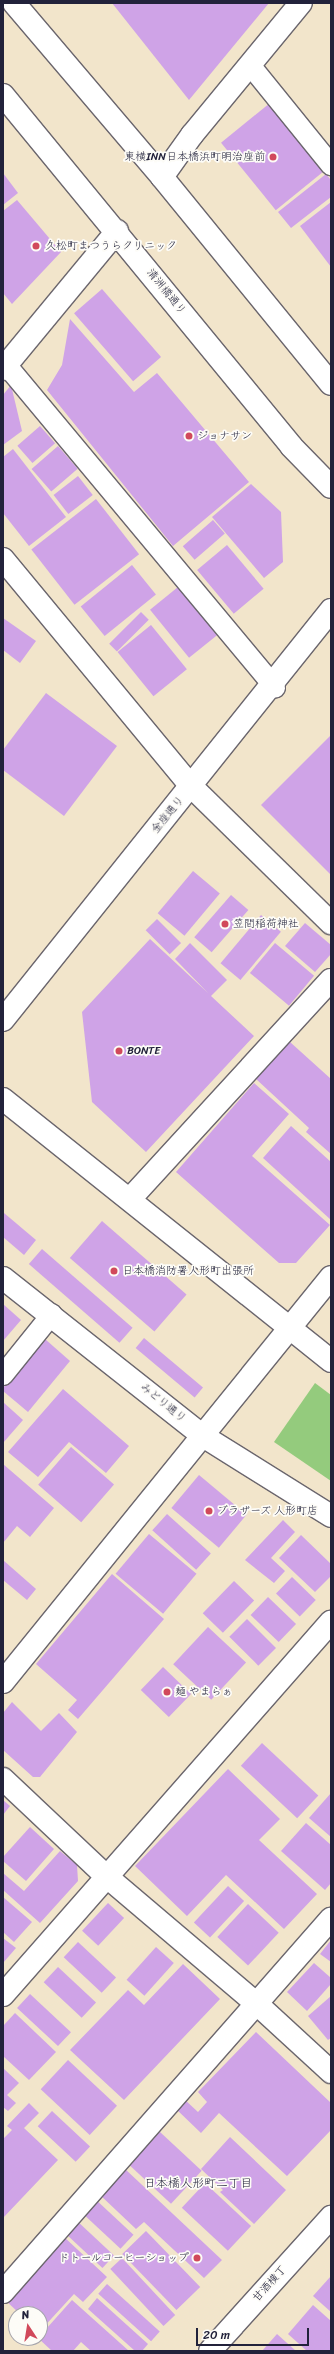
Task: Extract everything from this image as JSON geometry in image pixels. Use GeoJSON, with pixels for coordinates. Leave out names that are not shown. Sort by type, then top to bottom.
{"type":"FeatureCollection","features":[{"type":"Feature","properties":{"kind":"street"},"geometry":{"type":"LineString","coordinates":[[14,3],[162,177],[331,384]]}},
{"type":"Feature","properties":{"kind":"street"},"geometry":{"type":"LineString","coordinates":[[162,177],[192,135],[301,3]]}},
{"type":"Feature","properties":{"kind":"street","name":"清洲橋通り"},"geometry":{"type":"LineString","coordinates":[[3,95],[117,231],[291,446],[331,487]]}},
{"type":"Feature","properties":{"kind":"street"},"geometry":{"type":"LineString","coordinates":[[4,365],[117,231]]}},
{"type":"Feature","properties":{"kind":"street"},"geometry":{"type":"LineString","coordinates":[[3,559],[191,786],[331,923]]}},
{"type":"Feature","properties":{"kind":"street","name":"金座通り"},"geometry":{"type":"LineString","coordinates":[[3,1020],[191,786],[274,686],[331,610]]}},
{"type":"Feature","properties":{"kind":"street"},"geometry":{"type":"LineString","coordinates":[[130,1198],[331,980]]}},
{"type":"Feature","properties":{"kind":"street"},"geometry":{"type":"LineString","coordinates":[[3,1099],[130,1198],[288,1328],[331,1361]]}},
{"type":"Feature","properties":{"kind":"street"},"geometry":{"type":"LineString","coordinates":[[4,1679],[331,1277]]}},
{"type":"Feature","properties":{"kind":"street","name":"みどり通り"},"geometry":{"type":"LineString","coordinates":[[3,1278],[52,1314],[203,1436],[331,1516]]}},
{"type":"Feature","properties":{"kind":"street"},"geometry":{"type":"LineString","coordinates":[[3,1995],[331,1621]]}},
{"type":"Feature","properties":{"kind":"street"},"geometry":{"type":"LineString","coordinates":[[3,1779],[106,1876],[256,2003],[331,2072]]}},
{"type":"Feature","properties":{"kind":"street"},"geometry":{"type":"LineString","coordinates":[[3,2292],[331,1919]]}},
{"type":"Feature","properties":{"kind":"street","name":"甘酒横丁"},"geometry":{"type":"LineString","coordinates":[[210,2351],[331,2217]]}},
{"type":"Feature","properties":{"kind":"lane"},"geometry":{"type":"LineString","coordinates":[[250,65],[331,165]]}},
{"type":"Feature","properties":{"kind":"lane"},"geometry":{"type":"LineString","coordinates":[[4,365],[274,686]]}},
{"type":"Feature","properties":{"kind":"lane"},"geometry":{"type":"LineString","coordinates":[[3,1375],[52,1314]]}},
{"type":"Feature","properties":{"kind":"green space"},"geometry":{"type":"Polygon","coordinates":[[[315,1383],[331,1395],[331,1481],[274,1442],[315,1383]]]}},
{"type":"Feature","properties":{"kind":"building"},"geometry":{"type":"Polygon","coordinates":[[[112,3],[269,3],[189,100],[112,3]]]}},
{"type":"Feature","properties":{"kind":"building","name":"東横INN日本橋浜町明治座前"},"geometry":{"type":"Polygon","coordinates":[[[270,103],[325,171],[276,210],[221,143],[270,103]]]}},
{"type":"Feature","properties":{"kind":"building"},"geometry":{"type":"Polygon","coordinates":[[[3,173],[18,193],[3,205],[3,173]]]}},
{"type":"Feature","properties":{"kind":"building"},"geometry":{"type":"Polygon","coordinates":[[[326,174],[331,180],[331,197],[291,228],[278,212],[326,174]]]}},
{"type":"Feature","properties":{"kind":"building"},"geometry":{"type":"Polygon","coordinates":[[[17,200],[61,252],[12,304],[3,293],[3,211],[17,200]]]}},
{"type":"Feature","properties":{"kind":"building"},"geometry":{"type":"Polygon","coordinates":[[[331,202],[331,267],[300,226],[331,202]]]}},
{"type":"Feature","properties":{"kind":"building"},"geometry":{"type":"Polygon","coordinates":[[[102,289],[161,357],[133,381],[74,313],[102,289]]]}},
{"type":"Feature","properties":{"kind":"building"},"geometry":{"type":"Polygon","coordinates":[[[70,319],[134,392],[157,373],[249,482],[173,546],[47,390],[62,365],[70,319]]]}},
{"type":"Feature","properties":{"kind":"building"},"geometry":{"type":"Polygon","coordinates":[[[11,385],[22,431],[3,445],[3,395],[11,385]]]}},
{"type":"Feature","properties":{"kind":"building"},"geometry":{"type":"Polygon","coordinates":[[[40,426],[55,443],[32,463],[17,446],[40,426]]]}},
{"type":"Feature","properties":{"kind":"building"},"geometry":{"type":"Polygon","coordinates":[[[58,446],[78,469],[51,492],[32,469],[58,446]]]}},
{"type":"Feature","properties":{"kind":"building"},"geometry":{"type":"Polygon","coordinates":[[[13,449],[66,517],[29,546],[3,513],[3,457],[13,449]]]}},
{"type":"Feature","properties":{"kind":"building"},"geometry":{"type":"Polygon","coordinates":[[[78,476],[93,495],[68,514],[54,495],[78,476]]]}},
{"type":"Feature","properties":{"kind":"building"},"geometry":{"type":"Polygon","coordinates":[[[251,484],[281,512],[283,562],[264,578],[212,517],[251,484]]]}},
{"type":"Feature","properties":{"kind":"building"},"geometry":{"type":"Polygon","coordinates":[[[96,499],[139,554],[74,605],[31,549],[96,499]]]}},
{"type":"Feature","properties":{"kind":"building"},"geometry":{"type":"Polygon","coordinates":[[[213,520],[225,534],[195,560],[183,546],[213,520]]]}},
{"type":"Feature","properties":{"kind":"building"},"geometry":{"type":"Polygon","coordinates":[[[227,545],[264,589],[234,614],[197,570],[227,545]]]}},
{"type":"Feature","properties":{"kind":"building"},"geometry":{"type":"Polygon","coordinates":[[[132,565],[156,595],[105,636],[81,607],[132,565]]]}},
{"type":"Feature","properties":{"kind":"building"},"geometry":{"type":"Polygon","coordinates":[[[178,587],[217,635],[189,658],[150,610],[178,587]]]}},
{"type":"Feature","properties":{"kind":"building"},"geometry":{"type":"Polygon","coordinates":[[[141,612],[149,620],[117,652],[109,644],[141,612]]]}},
{"type":"Feature","properties":{"kind":"building"},"geometry":{"type":"Polygon","coordinates":[[[3,618],[36,641],[20,663],[3,650],[3,618]]]}},
{"type":"Feature","properties":{"kind":"building"},"geometry":{"type":"Polygon","coordinates":[[[151,625],[187,669],[153,696],[118,652],[151,625]]]}},
{"type":"Feature","properties":{"kind":"building"},"geometry":{"type":"Polygon","coordinates":[[[46,693],[117,746],[64,816],[3,770],[3,750],[46,693]]]}},
{"type":"Feature","properties":{"kind":"building"},"geometry":{"type":"Polygon","coordinates":[[[331,735],[331,875],[261,805],[331,735]]]}},
{"type":"Feature","properties":{"kind":"building"},"geometry":{"type":"Polygon","coordinates":[[[193,871],[220,893],[184,936],[158,913],[193,871]]]}},
{"type":"Feature","properties":{"kind":"building"},"geometry":{"type":"Polygon","coordinates":[[[231,895],[248,910],[212,952],[194,937],[231,895]]]}},
{"type":"Feature","properties":{"kind":"building"},"geometry":{"type":"Polygon","coordinates":[[[261,915],[281,932],[240,980],[221,963],[261,915]]]}},
{"type":"Feature","properties":{"kind":"building"},"geometry":{"type":"Polygon","coordinates":[[[157,919],[181,943],[170,954],[146,930],[157,919]]]}},
{"type":"Feature","properties":{"kind":"building"},"geometry":{"type":"Polygon","coordinates":[[[305,923],[331,945],[331,954],[315,972],[285,946],[305,923]]]}},
{"type":"Feature","properties":{"kind":"building"},"geometry":{"type":"Polygon","coordinates":[[[150,939],[208,993],[175,959],[190,943],[227,980],[211,996],[254,1036],[146,1152],[92,1102],[82,1012],[150,939]]]}},
{"type":"Feature","properties":{"kind":"building"},"geometry":{"type":"Polygon","coordinates":[[[275,943],[314,976],[289,1006],[250,973],[275,943]]]}},
{"type":"Feature","properties":{"kind":"building"},"geometry":{"type":"Polygon","coordinates":[[[290,1042],[331,1079],[331,1154],[306,1132],[309,1128],[256,1079],[290,1042]]]}},
{"type":"Feature","properties":{"kind":"building"},"geometry":{"type":"Polygon","coordinates":[[[254,1083],[289,1114],[252,1156],[330,1225],[296,1263],[279,1263],[176,1172],[254,1083]]]}},
{"type":"Feature","properties":{"kind":"building"},"geometry":{"type":"Polygon","coordinates":[[[291,1126],[331,1162],[331,1220],[263,1158],[291,1126]]]}},
{"type":"Feature","properties":{"kind":"building"},"geometry":{"type":"Polygon","coordinates":[[[4,1213],[36,1240],[24,1255],[3,1237],[4,1213]]]}},
{"type":"Feature","properties":{"kind":"building"},"geometry":{"type":"Polygon","coordinates":[[[102,1221],[187,1294],[154,1331],[70,1258],[102,1221]]]}},
{"type":"Feature","properties":{"kind":"building"},"geometry":{"type":"Polygon","coordinates":[[[42,1249],[133,1328],[119,1343],[29,1264],[42,1249]]]}},
{"type":"Feature","properties":{"kind":"building"},"geometry":{"type":"Polygon","coordinates":[[[3,1304],[21,1320],[3,1341],[3,1304]]]}},
{"type":"Feature","properties":{"kind":"building"},"geometry":{"type":"Polygon","coordinates":[[[144,1338],[203,1387],[195,1397],[136,1348],[144,1338]]]}},
{"type":"Feature","properties":{"kind":"building"},"geometry":{"type":"Polygon","coordinates":[[[45,1339],[70,1361],[28,1412],[3,1391],[3,1388],[45,1339]]]}},
{"type":"Feature","properties":{"kind":"building"},"geometry":{"type":"Polygon","coordinates":[[[63,1389],[129,1446],[106,1473],[69,1442],[38,1477],[8,1452],[63,1389]]]}},
{"type":"Feature","properties":{"kind":"building"},"geometry":{"type":"Polygon","coordinates":[[[3,1402],[23,1420],[3,1443],[3,1402]]]}},
{"type":"Feature","properties":{"kind":"building"},"geometry":{"type":"Polygon","coordinates":[[[71,1447],[114,1484],[81,1522],[38,1485],[71,1447]]]}},
{"type":"Feature","properties":{"kind":"building"},"geometry":{"type":"Polygon","coordinates":[[[3,1464],[54,1508],[30,1537],[17,1526],[3,1543],[3,1464]]]}},
{"type":"Feature","properties":{"kind":"building"},"geometry":{"type":"Polygon","coordinates":[[[199,1475],[246,1515],[219,1548],[171,1508],[199,1475]]]}},
{"type":"Feature","properties":{"kind":"building"},"geometry":{"type":"Polygon","coordinates":[[[167,1514],[211,1553],[196,1570],[152,1530],[167,1514]]]}},
{"type":"Feature","properties":{"kind":"building"},"geometry":{"type":"Polygon","coordinates":[[[283,1520],[295,1532],[271,1558],[285,1571],[274,1583],[245,1560],[283,1520]]]}},
{"type":"Feature","properties":{"kind":"building"},"geometry":{"type":"Polygon","coordinates":[[[149,1534],[196,1574],[163,1614],[116,1574],[149,1534]]]}},
{"type":"Feature","properties":{"kind":"building"},"geometry":{"type":"Polygon","coordinates":[[[301,1535],[331,1564],[331,1576],[315,1592],[279,1558],[301,1535]]]}},
{"type":"Feature","properties":{"kind":"building"},"geometry":{"type":"Polygon","coordinates":[[[3,1560],[36,1589],[27,1600],[3,1580],[3,1560]]]}},
{"type":"Feature","properties":{"kind":"building"},"geometry":{"type":"Polygon","coordinates":[[[112,1574],[164,1619],[78,1719],[68,1710],[77,1700],[36,1664],[112,1574]]]}},
{"type":"Feature","properties":{"kind":"building"},"geometry":{"type":"Polygon","coordinates":[[[292,1577],[316,1600],[300,1616],[276,1594],[292,1577]]]}},
{"type":"Feature","properties":{"kind":"building"},"geometry":{"type":"Polygon","coordinates":[[[234,1581],[254,1600],[223,1633],[203,1613],[234,1581]]]}},
{"type":"Feature","properties":{"kind":"building"},"geometry":{"type":"Polygon","coordinates":[[[268,1597],[296,1624],[279,1642],[251,1615],[268,1597]]]}},
{"type":"Feature","properties":{"kind":"building"},"geometry":{"type":"Polygon","coordinates":[[[247,1619],[276,1648],[258,1666],[229,1637],[247,1619]]]}},
{"type":"Feature","properties":{"kind":"building"},"geometry":{"type":"Polygon","coordinates":[[[208,1627],[246,1662],[211,1700],[173,1664],[208,1627]]]}},
{"type":"Feature","properties":{"kind":"building"},"geometry":{"type":"Polygon","coordinates":[[[163,1667],[191,1694],[169,1717],[141,1690],[163,1667]]]}},
{"type":"Feature","properties":{"kind":"building"},"geometry":{"type":"Polygon","coordinates":[[[12,1702],[41,1731],[59,1713],[77,1732],[40,1777],[33,1777],[3,1750],[3,1713],[12,1702]]]}},
{"type":"Feature","properties":{"kind":"building"},"geometry":{"type":"Polygon","coordinates":[[[262,1743],[318,1796],[297,1818],[241,1766],[262,1743]]]}},
{"type":"Feature","properties":{"kind":"building"},"geometry":{"type":"Polygon","coordinates":[[[228,1769],[280,1819],[259,1840],[317,1894],[284,1929],[226,1875],[187,1916],[135,1866],[228,1769]]]}},
{"type":"Feature","properties":{"kind":"building"},"geometry":{"type":"Polygon","coordinates":[[[331,1793],[331,1837],[309,1818],[331,1793]]]}},
{"type":"Feature","properties":{"kind":"building"},"geometry":{"type":"Polygon","coordinates":[[[3,1800],[10,1806],[3,1815],[3,1800]]]}},
{"type":"Feature","properties":{"kind":"building"},"geometry":{"type":"Polygon","coordinates":[[[306,1823],[331,1845],[331,1883],[325,1890],[281,1851],[306,1823]]]}},
{"type":"Feature","properties":{"kind":"building"},"geometry":{"type":"Polygon","coordinates":[[[30,1827],[54,1849],[26,1881],[3,1861],[3,1857],[30,1827]]]}},
{"type":"Feature","properties":{"kind":"building"},"geometry":{"type":"Polygon","coordinates":[[[60,1851],[77,1865],[78,1881],[40,1923],[3,1890],[3,1873],[24,1891],[60,1851]]]}},
{"type":"Feature","properties":{"kind":"building"},"geometry":{"type":"Polygon","coordinates":[[[228,1886],[244,1901],[210,1938],[194,1923],[228,1886]]]}},
{"type":"Feature","properties":{"kind":"building"},"geometry":{"type":"Polygon","coordinates":[[[3,1897],[32,1922],[14,1942],[3,1932],[3,1897]]]}},
{"type":"Feature","properties":{"kind":"building"},"geometry":{"type":"Polygon","coordinates":[[[108,1903],[124,1918],[98,1946],[82,1931],[108,1903]]]}},
{"type":"Feature","properties":{"kind":"building"},"geometry":{"type":"Polygon","coordinates":[[[248,1904],[279,1933],[248,1966],[217,1937],[248,1904]]]}},
{"type":"Feature","properties":{"kind":"building"},"geometry":{"type":"Polygon","coordinates":[[[3,1938],[16,1948],[3,1963],[3,1938]]]}},
{"type":"Feature","properties":{"kind":"building"},"geometry":{"type":"Polygon","coordinates":[[[331,1940],[331,1962],[320,1954],[331,1940]]]}},
{"type":"Feature","properties":{"kind":"building"},"geometry":{"type":"Polygon","coordinates":[[[78,1942],[116,1977],[102,1993],[64,1957],[78,1942]]]}},
{"type":"Feature","properties":{"kind":"building"},"geometry":{"type":"Polygon","coordinates":[[[156,1947],[174,1963],[144,1996],[127,1980],[156,1947]]]}},
{"type":"Feature","properties":{"kind":"building"},"geometry":{"type":"Polygon","coordinates":[[[314,1963],[331,1978],[331,1984],[307,2011],[287,1992],[314,1963]]]}},
{"type":"Feature","properties":{"kind":"building"},"geometry":{"type":"Polygon","coordinates":[[[183,1964],[220,1999],[124,2100],[70,2050],[128,1990],[144,2005],[183,1964]]]}},
{"type":"Feature","properties":{"kind":"building"},"geometry":{"type":"Polygon","coordinates":[[[58,1967],[96,2002],[82,2018],[44,1982],[58,1967]]]}},
{"type":"Feature","properties":{"kind":"building"},"geometry":{"type":"Polygon","coordinates":[[[30,1994],[71,2032],[58,2046],[17,2008],[30,1994]]]}},
{"type":"Feature","properties":{"kind":"building"},"geometry":{"type":"Polygon","coordinates":[[[331,1996],[331,2038],[328,2040],[308,2016],[331,1996]]]}},
{"type":"Feature","properties":{"kind":"building"},"geometry":{"type":"Polygon","coordinates":[[[15,2013],[56,2052],[29,2080],[3,2056],[3,2026],[15,2013]]]}},
{"type":"Feature","properties":{"kind":"building"},"geometry":{"type":"Polygon","coordinates":[[[256,2032],[331,2103],[331,2130],[287,2176],[219,2113],[201,2133],[175,2108],[184,2099],[198,2112],[207,2102],[198,2092],[256,2032]]]}},
{"type":"Feature","properties":{"kind":"building"},"geometry":{"type":"Polygon","coordinates":[[[68,2060],[117,2106],[90,2135],[41,2089],[68,2060]]]}},
{"type":"Feature","properties":{"kind":"building"},"geometry":{"type":"Polygon","coordinates":[[[3,2068],[19,2083],[7,2095],[16,2103],[8,2111],[3,2107],[3,2068]]]}},
{"type":"Feature","properties":{"kind":"building"},"geometry":{"type":"Polygon","coordinates":[[[29,2103],[39,2113],[24,2128],[58,2160],[3,2218],[3,2139],[12,2130],[7,2126],[29,2103]]]}},
{"type":"Feature","properties":{"kind":"building"},"geometry":{"type":"Polygon","coordinates":[[[52,2111],[90,2146],[76,2162],[38,2126],[52,2111]]]}},
{"type":"Feature","properties":{"kind":"building"},"geometry":{"type":"Polygon","coordinates":[[[160,2132],[202,2171],[171,2204],[129,2165],[160,2132]]]}},
{"type":"Feature","properties":{"kind":"building"},"geometry":{"type":"Polygon","coordinates":[[[230,2137],[286,2190],[254,2224],[220,2192],[223,2190],[201,2169],[230,2137]]]}},
{"type":"Feature","properties":{"kind":"building"},"geometry":{"type":"Polygon","coordinates":[[[124,2168],[222,2260],[204,2278],[144,2222],[136,2229],[99,2194],[124,2168]]]}},
{"type":"Feature","properties":{"kind":"building"},"geometry":{"type":"Polygon","coordinates":[[[205,2183],[251,2226],[228,2251],[182,2208],[205,2183]]]}},
{"type":"Feature","properties":{"kind":"building"},"geometry":{"type":"Polygon","coordinates":[[[94,2198],[133,2235],[121,2249],[81,2212],[94,2198]]]}},
{"type":"Feature","properties":{"kind":"building"},"geometry":{"type":"Polygon","coordinates":[[[76,2220],[114,2255],[102,2268],[64,2232],[76,2220]]]}},
{"type":"Feature","properties":{"kind":"building"},"geometry":{"type":"Polygon","coordinates":[[[146,2231],[200,2287],[176,2310],[122,2254],[146,2231]]]}},
{"type":"Feature","properties":{"kind":"building"},"geometry":{"type":"Polygon","coordinates":[[[63,2236],[107,2277],[83,2302],[74,2294],[48,2322],[48,2306],[11,2306],[4,2299],[63,2236]]]}},
{"type":"Feature","properties":{"kind":"building"},"geometry":{"type":"Polygon","coordinates":[[[122,2258],[175,2315],[163,2326],[110,2269],[122,2258]]]}},
{"type":"Feature","properties":{"kind":"building"},"geometry":{"type":"Polygon","coordinates":[[[331,2276],[331,2312],[313,2296],[331,2276]]]}},
{"type":"Feature","properties":{"kind":"building"},"geometry":{"type":"Polygon","coordinates":[[[107,2284],[160,2332],[151,2341],[98,2294],[107,2284]]]}},
{"type":"Feature","properties":{"kind":"building"},"geometry":{"type":"Polygon","coordinates":[[[97,2298],[148,2344],[142,2351],[135,2351],[88,2309],[97,2298]]]}},
{"type":"Feature","properties":{"kind":"building"},"geometry":{"type":"Polygon","coordinates":[[[72,2300],[129,2351],[91,2351],[81,2342],[73,2351],[52,2351],[47,2346],[48,2346],[48,2327],[72,2300]]]}},
{"type":"Feature","properties":{"kind":"building"},"geometry":{"type":"Polygon","coordinates":[[[313,2305],[331,2321],[331,2351],[307,2351],[288,2334],[313,2305]]]}},
{"type":"Feature","properties":{"kind":"building"},"geometry":{"type":"Polygon","coordinates":[[[277,2334],[296,2351],[262,2351],[277,2334]]]}},
{"type":"Feature","properties":{"kind":"place","name":"東横INN日本橋浜町明治座前"},"geometry":{"type":"Point","coordinates":[273,157]}},
{"type":"Feature","properties":{"kind":"place","name":"久松町まつうらクリニック"},"geometry":{"type":"Point","coordinates":[36,246]}},
{"type":"Feature","properties":{"kind":"place","name":"ジョナサン"},"geometry":{"type":"Point","coordinates":[189,436]}},
{"type":"Feature","properties":{"kind":"place","name":"笠間稲荷神社"},"geometry":{"type":"Point","coordinates":[225,924]}},
{"type":"Feature","properties":{"kind":"place","name":"BONTE"},"geometry":{"type":"Point","coordinates":[119,1051]}},
{"type":"Feature","properties":{"kind":"place","name":"日本橋消防署人形町出張所"},"geometry":{"type":"Point","coordinates":[114,1271]}},
{"type":"Feature","properties":{"kind":"place","name":"ブラザーズ 人形町店"},"geometry":{"type":"Point","coordinates":[209,1511]}},
{"type":"Feature","properties":{"kind":"place","name":"麺 やまらぁ"},"geometry":{"type":"Point","coordinates":[167,1692]}},
{"type":"Feature","properties":{"kind":"place","name":"ドトールコーヒーショップ"},"geometry":{"type":"Point","coordinates":[197,2258]}},
{"type":"Feature","properties":{"kind":"district","name":"日本橋人形町二丁目"},"geometry":{"type":"Point","coordinates":[198,2184]}}]}
